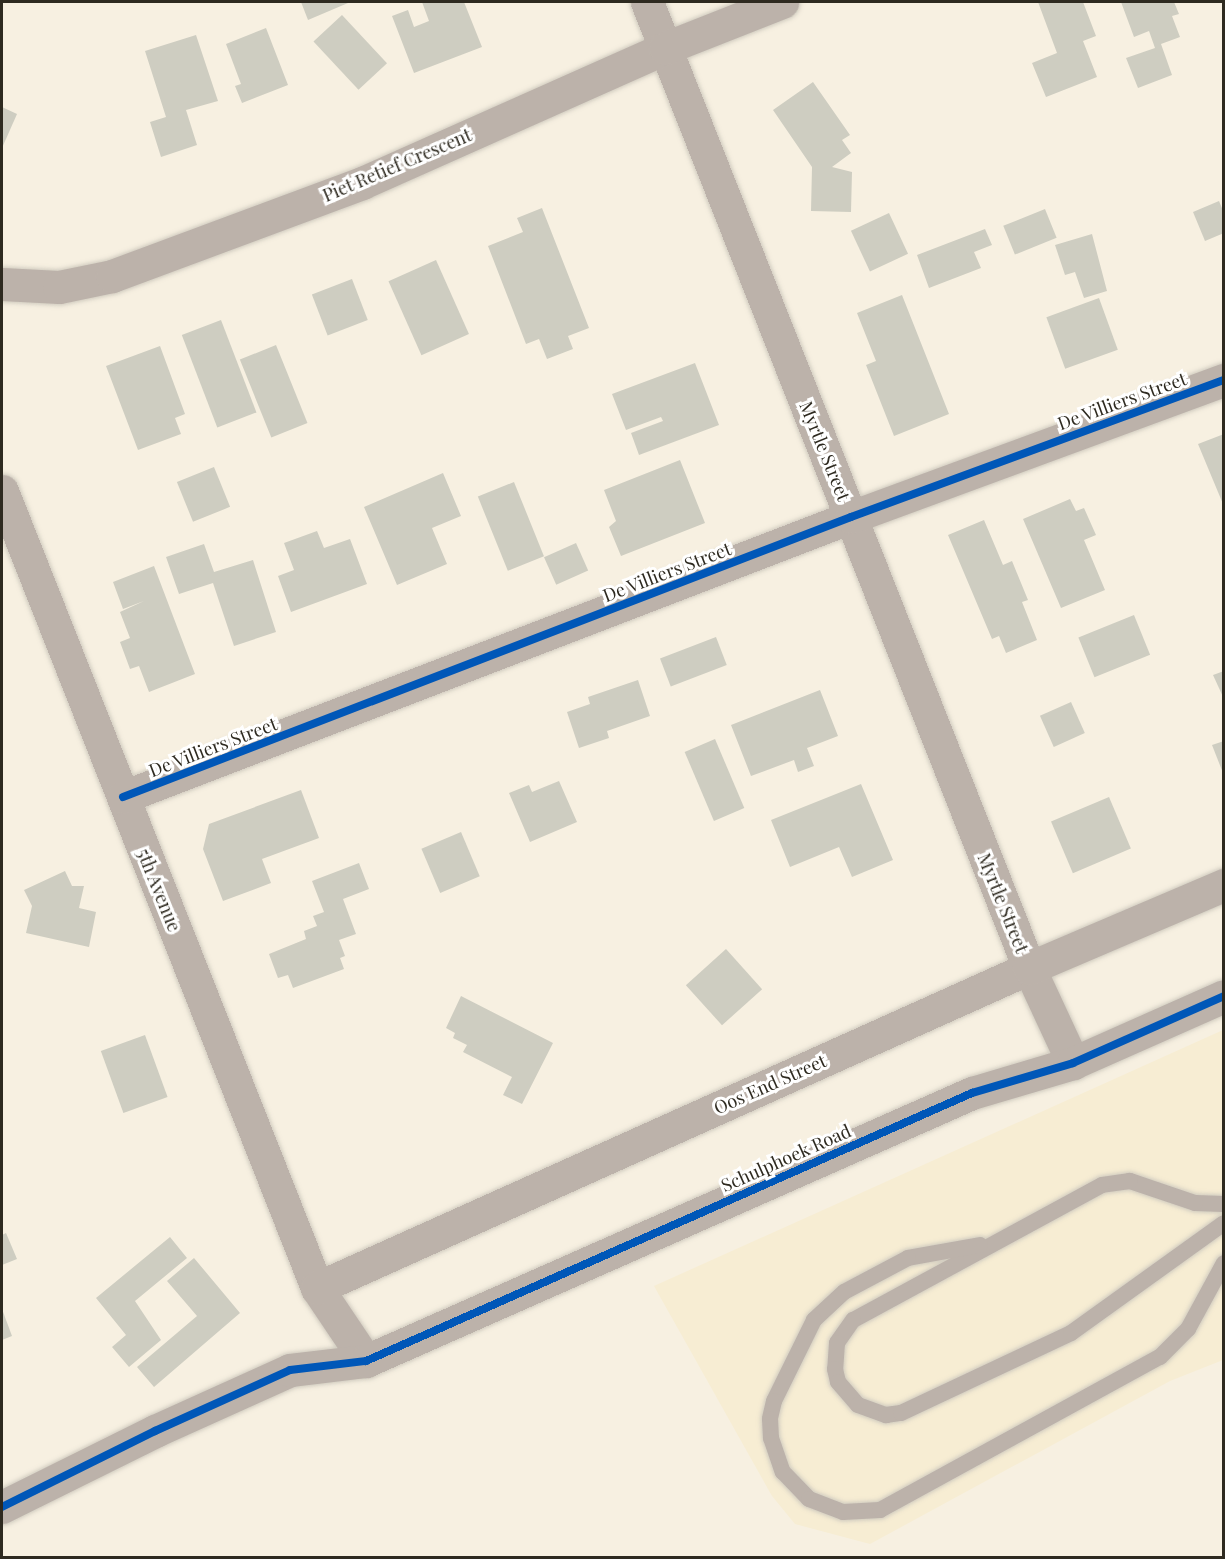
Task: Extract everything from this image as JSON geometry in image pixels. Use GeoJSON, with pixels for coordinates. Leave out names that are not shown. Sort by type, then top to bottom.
{"type":"FeatureCollection","features":[{"type":"Feature","properties":{"kind":"street","name":"Myrtle Street"},"geometry":{"type":"LineString","coordinates":[[647,2],[1029,968],[1073,1063]]}},
{"type":"Feature","properties":{"kind":"street","name":"Piet Retief Crescent"},"geometry":{"type":"LineString","coordinates":[[2,284],[59,287],[112,276],[362,183],[665,48],[782,2]]}},
{"type":"Feature","properties":{"kind":"street","name":"De Villiers Street"},"geometry":{"type":"LineString","coordinates":[[123,797],[851,518],[1224,380]]}},
{"type":"Feature","properties":{"kind":"street","name":"5th Avenue"},"geometry":{"type":"LineString","coordinates":[[2,491],[317,1288],[366,1361]]}},
{"type":"Feature","properties":{"kind":"street","name":"Oos End Street"},"geometry":{"type":"LineString","coordinates":[[317,1288],[1029,968],[1224,885]]}},
{"type":"Feature","properties":{"kind":"street","name":"Schulphoek Road"},"geometry":{"type":"LineString","coordinates":[[2,1507],[155,1431],[290,1370],[366,1361],[972,1093],[1073,1063],[1224,996]]}},
{"type":"Feature","properties":{"kind":"lane"},"geometry":{"type":"LineString","coordinates":[[1224,1204],[1195,1203],[1145,1183],[1116,1181],[1102,1185],[864,1313],[844,1330],[837,1342],[835,1369],[838,1382],[858,1405],[886,1415],[901,1413],[1071,1333],[1224,1223]]}},
{"type":"Feature","properties":{"kind":"lane"},"geometry":{"type":"LineString","coordinates":[[1004,1237],[908,1258],[844,1292],[814,1320],[774,1401],[770,1419],[771,1438],[783,1472],[809,1499],[843,1512],[880,1510],[1160,1358],[1188,1329],[1224,1263]]}},
{"type":"Feature","properties":{"kind":"shaded area"},"geometry":{"type":"Polygon","coordinates":[[[1223,1030],[1223,1360],[1170,1381],[870,1544],[795,1524],[772,1496],[654,1286],[1223,1030]]]}},
{"type":"Feature","properties":{"kind":"building"},"geometry":{"type":"Polygon","coordinates":[[[301,2],[347,2],[348,3],[308,20],[301,2]]]}},
{"type":"Feature","properties":{"kind":"building"},"geometry":{"type":"Polygon","coordinates":[[[422,2],[464,2],[482,47],[414,73],[392,16],[408,10],[414,27],[429,21],[422,2]]]}},
{"type":"Feature","properties":{"kind":"building"},"geometry":{"type":"Polygon","coordinates":[[[1038,2],[1083,2],[1096,36],[1083,41],[1097,77],[1046,97],[1032,63],[1057,53],[1038,2]]]}},
{"type":"Feature","properties":{"kind":"building"},"geometry":{"type":"Polygon","coordinates":[[[1121,2],[1174,2],[1179,14],[1172,16],[1180,37],[1161,44],[1172,75],[1138,88],[1126,58],[1155,48],[1149,31],[1134,37],[1121,2]]]}},
{"type":"Feature","properties":{"kind":"building"},"geometry":{"type":"Polygon","coordinates":[[[342,15],[387,63],[358,90],[313,42],[342,15]]]}},
{"type":"Feature","properties":{"kind":"building"},"geometry":{"type":"Polygon","coordinates":[[[266,28],[288,85],[242,103],[235,86],[241,84],[226,44],[266,28]]]}},
{"type":"Feature","properties":{"kind":"building"},"geometry":{"type":"Polygon","coordinates":[[[196,35],[218,101],[186,110],[197,145],[161,157],[150,122],[166,117],[145,51],[196,35]]]}},
{"type":"Feature","properties":{"kind":"building"},"geometry":{"type":"Polygon","coordinates":[[[813,82],[850,135],[842,140],[851,153],[832,167],[852,172],[851,212],[811,211],[812,167],[773,110],[813,82]]]}},
{"type":"Feature","properties":{"kind":"building"},"geometry":{"type":"Polygon","coordinates":[[[2,107],[17,114],[2,148],[2,107]]]}},
{"type":"Feature","properties":{"kind":"building"},"geometry":{"type":"Polygon","coordinates":[[[1219,201],[1224,213],[1224,233],[1205,241],[1193,212],[1219,201]]]}},
{"type":"Feature","properties":{"kind":"building"},"geometry":{"type":"Polygon","coordinates":[[[542,208],[589,328],[568,336],[573,349],[547,359],[539,339],[526,344],[488,246],[523,232],[517,218],[542,208]]]}},
{"type":"Feature","properties":{"kind":"building"},"geometry":{"type":"Polygon","coordinates":[[[1045,209],[1057,238],[1015,255],[1003,226],[1045,209]]]}},
{"type":"Feature","properties":{"kind":"building"},"geometry":{"type":"Polygon","coordinates":[[[889,213],[908,254],[870,272],[851,231],[889,213]]]}},
{"type":"Feature","properties":{"kind":"building"},"geometry":{"type":"Polygon","coordinates":[[[985,229],[992,245],[974,252],[981,268],[929,288],[917,255],[985,229]]]}},
{"type":"Feature","properties":{"kind":"building"},"geometry":{"type":"Polygon","coordinates":[[[1092,234],[1107,291],[1084,298],[1075,272],[1065,275],[1055,245],[1092,234]]]}},
{"type":"Feature","properties":{"kind":"building"},"geometry":{"type":"Polygon","coordinates":[[[436,260],[469,334],[421,355],[388,281],[436,260]]]}},
{"type":"Feature","properties":{"kind":"building"},"geometry":{"type":"Polygon","coordinates":[[[352,279],[368,320],[328,335],[312,294],[352,279]]]}},
{"type":"Feature","properties":{"kind":"building"},"geometry":{"type":"Polygon","coordinates":[[[902,295],[949,414],[894,436],[866,365],[876,361],[857,313],[902,295]]]}},
{"type":"Feature","properties":{"kind":"building"},"geometry":{"type":"Polygon","coordinates":[[[1099,298],[1118,350],[1065,369],[1046,317],[1099,298]]]}},
{"type":"Feature","properties":{"kind":"building"},"geometry":{"type":"Polygon","coordinates":[[[221,320],[256,412],[217,427],[182,335],[221,320]]]}},
{"type":"Feature","properties":{"kind":"building"},"geometry":{"type":"Polygon","coordinates":[[[276,345],[307,423],[271,437],[240,360],[276,345]]]}},
{"type":"Feature","properties":{"kind":"building"},"geometry":{"type":"Polygon","coordinates":[[[160,346],[185,414],[175,418],[181,434],[138,450],[106,366],[160,346]]]}},
{"type":"Feature","properties":{"kind":"building"},"geometry":{"type":"Polygon","coordinates":[[[695,363],[719,425],[639,455],[631,433],[663,421],[661,417],[626,430],[612,394],[695,363]]]}},
{"type":"Feature","properties":{"kind":"building"},"geometry":{"type":"Polygon","coordinates":[[[1224,434],[1224,504],[1223,504],[1198,444],[1224,434]]]}},
{"type":"Feature","properties":{"kind":"building"},"geometry":{"type":"Polygon","coordinates":[[[680,460],[705,523],[621,556],[609,527],[616,521],[604,490],[680,460]]]}},
{"type":"Feature","properties":{"kind":"building"},"geometry":{"type":"Polygon","coordinates":[[[214,467],[230,507],[193,522],[177,482],[214,467]]]}},
{"type":"Feature","properties":{"kind":"building"},"geometry":{"type":"Polygon","coordinates":[[[443,473],[461,516],[432,528],[447,564],[397,585],[364,507],[443,473]]]}},
{"type":"Feature","properties":{"kind":"building"},"geometry":{"type":"Polygon","coordinates":[[[514,482],[544,556],[508,571],[478,497],[514,482]]]}},
{"type":"Feature","properties":{"kind":"building"},"geometry":{"type":"Polygon","coordinates":[[[1070,499],[1076,511],[1084,508],[1096,535],[1084,540],[1105,590],[1061,608],[1023,519],[1070,499]]]}},
{"type":"Feature","properties":{"kind":"building"},"geometry":{"type":"Polygon","coordinates":[[[984,520],[1003,565],[1012,561],[1028,600],[1022,602],[1037,640],[1006,653],[999,636],[992,639],[948,535],[984,520]]]}},
{"type":"Feature","properties":{"kind":"building"},"geometry":{"type":"Polygon","coordinates":[[[317,531],[324,548],[350,539],[367,584],[291,612],[278,576],[294,570],[284,543],[317,531]]]}},
{"type":"Feature","properties":{"kind":"building"},"geometry":{"type":"Polygon","coordinates":[[[576,543],[588,570],[556,585],[544,557],[576,543]]]}},
{"type":"Feature","properties":{"kind":"building"},"geometry":{"type":"Polygon","coordinates":[[[204,544],[214,572],[253,560],[276,632],[234,646],[213,583],[179,594],[166,557],[204,544]]]}},
{"type":"Feature","properties":{"kind":"building"},"geometry":{"type":"Polygon","coordinates":[[[154,566],[195,674],[149,692],[139,666],[130,669],[120,642],[130,638],[120,612],[144,601],[123,609],[113,582],[154,566]]]}},
{"type":"Feature","properties":{"kind":"building"},"geometry":{"type":"Polygon","coordinates":[[[1134,615],[1150,655],[1094,677],[1078,637],[1134,615]]]}},
{"type":"Feature","properties":{"kind":"building"},"geometry":{"type":"Polygon","coordinates":[[[716,637],[727,665],[671,687],[660,659],[716,637]]]}},
{"type":"Feature","properties":{"kind":"building"},"geometry":{"type":"Polygon","coordinates":[[[1224,671],[1224,699],[1213,675],[1224,671]]]}},
{"type":"Feature","properties":{"kind":"building"},"geometry":{"type":"Polygon","coordinates":[[[638,680],[650,716],[607,731],[609,738],[579,748],[567,712],[590,704],[588,697],[638,680]]]}},
{"type":"Feature","properties":{"kind":"building"},"geometry":{"type":"Polygon","coordinates":[[[820,690],[838,736],[807,748],[814,766],[798,772],[794,760],[751,776],[731,725],[820,690]]]}},
{"type":"Feature","properties":{"kind":"building"},"geometry":{"type":"Polygon","coordinates":[[[1071,702],[1085,733],[1054,747],[1040,716],[1071,702]]]}},
{"type":"Feature","properties":{"kind":"building"},"geometry":{"type":"Polygon","coordinates":[[[715,739],[744,808],[714,821],[685,752],[715,739]]]}},
{"type":"Feature","properties":{"kind":"building"},"geometry":{"type":"Polygon","coordinates":[[[1224,741],[1224,773],[1223,773],[1212,745],[1224,741]]]}},
{"type":"Feature","properties":{"kind":"building"},"geometry":{"type":"Polygon","coordinates":[[[559,781],[577,822],[530,842],[509,793],[529,785],[532,792],[559,781]]]}},
{"type":"Feature","properties":{"kind":"building"},"geometry":{"type":"Polygon","coordinates":[[[861,784],[893,860],[852,877],[839,847],[790,867],[771,820],[861,784]]]}},
{"type":"Feature","properties":{"kind":"building"},"geometry":{"type":"Polygon","coordinates":[[[301,790],[319,838],[262,859],[271,883],[223,901],[203,849],[209,824],[301,790]]]}},
{"type":"Feature","properties":{"kind":"building"},"geometry":{"type":"Polygon","coordinates":[[[1109,797],[1131,849],[1073,873],[1051,822],[1109,797]]]}},
{"type":"Feature","properties":{"kind":"building"},"geometry":{"type":"Polygon","coordinates":[[[461,832],[480,876],[440,893],[421,849],[461,832]]]}},
{"type":"Feature","properties":{"kind":"building"},"geometry":{"type":"Polygon","coordinates":[[[359,863],[369,889],[343,899],[356,934],[339,940],[345,956],[340,958],[344,969],[293,988],[288,975],[278,978],[269,954],[306,939],[304,931],[317,926],[313,916],[324,912],[312,881],[359,863]]]}},
{"type":"Feature","properties":{"kind":"building"},"geometry":{"type":"Polygon","coordinates":[[[65,871],[72,886],[84,886],[79,908],[96,912],[89,947],[26,933],[32,906],[24,890],[65,871]]]}},
{"type":"Feature","properties":{"kind":"building"},"geometry":{"type":"Polygon","coordinates":[[[726,949],[762,989],[722,1025],[686,985],[726,949]]]}},
{"type":"Feature","properties":{"kind":"building"},"geometry":{"type":"Polygon","coordinates":[[[461,996],[553,1043],[522,1104],[503,1095],[512,1077],[463,1052],[467,1045],[453,1038],[455,1033],[446,1028],[461,996]]]}},
{"type":"Feature","properties":{"kind":"building"},"geometry":{"type":"Polygon","coordinates":[[[145,1035],[168,1097],[123,1113],[101,1051],[145,1035]]]}},
{"type":"Feature","properties":{"kind":"building"},"geometry":{"type":"Polygon","coordinates":[[[6,1233],[17,1259],[2,1265],[2,1235],[6,1233]]]}},
{"type":"Feature","properties":{"kind":"building"},"geometry":{"type":"Polygon","coordinates":[[[170,1237],[187,1258],[135,1301],[161,1340],[129,1367],[112,1347],[126,1335],[96,1298],[170,1237]]]}},
{"type":"Feature","properties":{"kind":"building"},"geometry":{"type":"Polygon","coordinates":[[[194,1258],[240,1313],[154,1387],[137,1367],[197,1316],[167,1281],[194,1258]]]}},
{"type":"Feature","properties":{"kind":"building"},"geometry":{"type":"Polygon","coordinates":[[[2,1309],[12,1336],[2,1340],[2,1309]]]}},
{"type":"Feature","properties":{"kind":"cycle path"},"geometry":{"type":"LineString","coordinates":[[123,797],[851,517],[1224,380]]}},
{"type":"Feature","properties":{"kind":"cycle path"},"geometry":{"type":"LineString","coordinates":[[2,1507],[155,1431],[290,1370],[366,1361],[972,1093],[1073,1063],[1224,996]]}}]}
